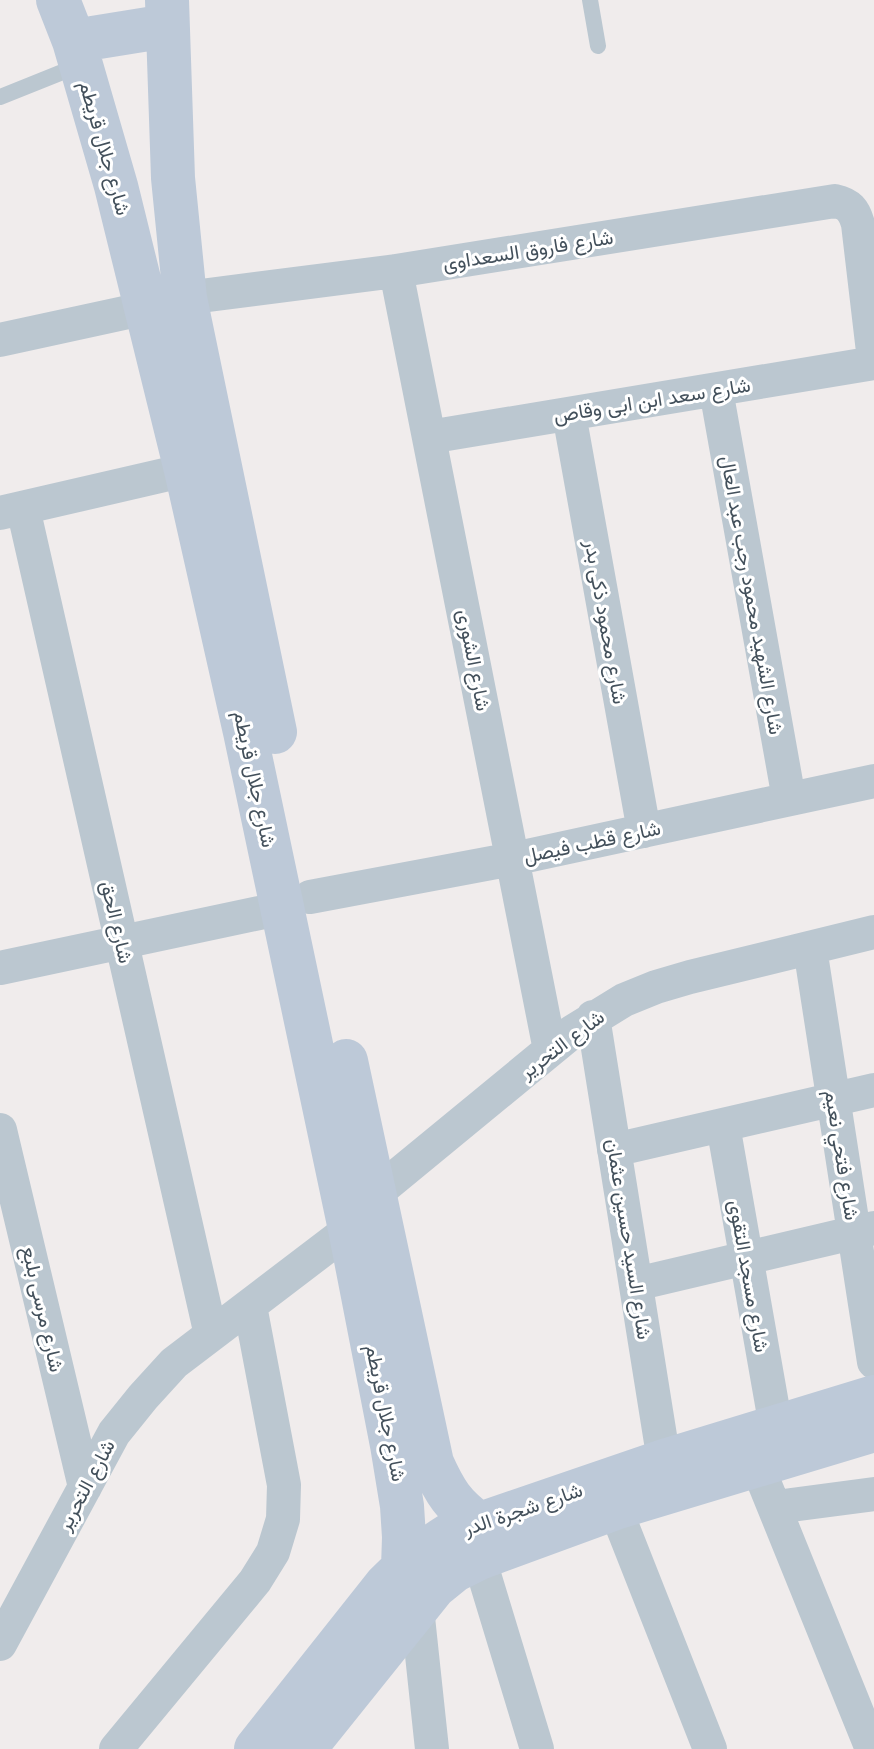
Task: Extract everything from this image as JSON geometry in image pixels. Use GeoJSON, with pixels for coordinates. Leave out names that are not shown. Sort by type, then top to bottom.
{"type":"FeatureCollection","features":[{"type":"Feature","properties":{"kind":"main road","name":"شارع جلال قريطم"},"geometry":{"type":"LineString","coordinates":[[58,0],[78,53],[116,186],[166,303],[296,902],[350,1229],[409,1441],[432,1463],[443,1488],[479,1541]]}},
{"type":"Feature","properties":{"kind":"main road","name":"شارع جلال قريطم"},"geometry":{"type":"LineString","coordinates":[[167,13],[173,178],[166,303],[186,470],[259,729]]}},
{"type":"Feature","properties":{"kind":"main road"},"geometry":{"type":"LineString","coordinates":[[78,53],[167,13]]}},
{"type":"Feature","properties":{"kind":"main road","name":"شارع جلال قريطم"},"geometry":{"type":"LineString","coordinates":[[296,902],[375,1194],[409,1441],[402,1506],[403,1568]]}},
{"type":"Feature","properties":{"kind":"main road","name":"شارع شجرة الدر"},"geometry":{"type":"LineString","coordinates":[[304,1749],[434,1587],[455,1570],[479,1541],[664,1461],[874,1397]]}},
{"type":"Feature","properties":{"kind":"main road","name":"شارع شجرة الدر"},"geometry":{"type":"LineString","coordinates":[[256,1749],[386,1585],[426,1549],[451,1534],[479,1541],[615,1508],[874,1430]]}},
{"type":"Feature","properties":{"kind":"street","name":"شارع فاروق السعداوى"},"geometry":{"type":"LineString","coordinates":[[0,340],[166,303],[396,271],[835,201],[847,204],[855,212],[869,270]]}},
{"type":"Feature","properties":{"kind":"street"},"geometry":{"type":"LineString","coordinates":[[869,270],[874,362]]}},
{"type":"Feature","properties":{"kind":"street","name":"شارع الشورى"},"geometry":{"type":"LineString","coordinates":[[396,271],[550,1050]]}},
{"type":"Feature","properties":{"kind":"street","name":"شارع سعد ابن ابى وقاص"},"geometry":{"type":"LineString","coordinates":[[429,437],[874,362]]}},
{"type":"Feature","properties":{"kind":"street","name":"شارع الشهيد محمود رجب عبد العال"},"geometry":{"type":"LineString","coordinates":[[716,390],[789,799]]}},
{"type":"Feature","properties":{"kind":"street","name":"شارع محمود ذكى بدر"},"geometry":{"type":"LineString","coordinates":[[569,414],[644,831]]}},
{"type":"Feature","properties":{"kind":"street"},"geometry":{"type":"LineString","coordinates":[[11,510],[186,470]]}},
{"type":"Feature","properties":{"kind":"street","name":"شارع الحق"},"geometry":{"type":"LineString","coordinates":[[11,510],[122,943],[211,1335]]}},
{"type":"Feature","properties":{"kind":"street","name":"شارع قطب فيصل"},"geometry":{"type":"LineString","coordinates":[[0,968],[296,902],[874,781]]}},
{"type":"Feature","properties":{"kind":"street","name":"شارع التحرير"},"geometry":{"type":"LineString","coordinates":[[375,1194],[572,1032],[624,1000],[656,987],[874,932]]}},
{"type":"Feature","properties":{"kind":"street","name":"شارع فتحي نعيم"},"geometry":{"type":"LineString","coordinates":[[810,948],[834,1099],[864,1230],[874,1362]]}},
{"type":"Feature","properties":{"kind":"street","name":"شارع السيد حسين عثمان"},"geometry":{"type":"LineString","coordinates":[[593,1017],[664,1461]]}},
{"type":"Feature","properties":{"kind":"street"},"geometry":{"type":"LineString","coordinates":[[614,1150],[874,1090]]}},
{"type":"Feature","properties":{"kind":"street","name":"شارع مسجد التقوى"},"geometry":{"type":"LineString","coordinates":[[723,1125],[776,1427]]}},
{"type":"Feature","properties":{"kind":"street","name":"شارع مرسى بلبع"},"geometry":{"type":"LineString","coordinates":[[0,1130],[85,1487]]}},
{"type":"Feature","properties":{"kind":"street","name":"شارع التحرير"},"geometry":{"type":"LineString","coordinates":[[2,1626],[114,1433],[143,1397],[174,1363],[350,1229]]}},
{"type":"Feature","properties":{"kind":"street"},"geometry":{"type":"LineString","coordinates":[[636,1284],[864,1230]]}},
{"type":"Feature","properties":{"kind":"street"},"geometry":{"type":"LineString","coordinates":[[116,1749],[255,1581],[273,1552],[283,1519],[284,1485],[250,1306]]}},
{"type":"Feature","properties":{"kind":"street"},"geometry":{"type":"LineString","coordinates":[[757,1465],[872,1749]]}},
{"type":"Feature","properties":{"kind":"street"},"geometry":{"type":"LineString","coordinates":[[776,1507],[874,1494]]}},
{"type":"Feature","properties":{"kind":"street"},"geometry":{"type":"LineString","coordinates":[[615,1508],[710,1749]]}},
{"type":"Feature","properties":{"kind":"street"},"geometry":{"type":"LineString","coordinates":[[479,1541],[537,1749]]}},
{"type":"Feature","properties":{"kind":"street"},"geometry":{"type":"LineString","coordinates":[[417,1608],[432,1749]]}},
{"type":"Feature","properties":{"kind":"lane"},"geometry":{"type":"LineString","coordinates":[[590,0],[598,46]]}},
{"type":"Feature","properties":{"kind":"lane"},"geometry":{"type":"LineString","coordinates":[[0,97],[78,53]]}}]}
